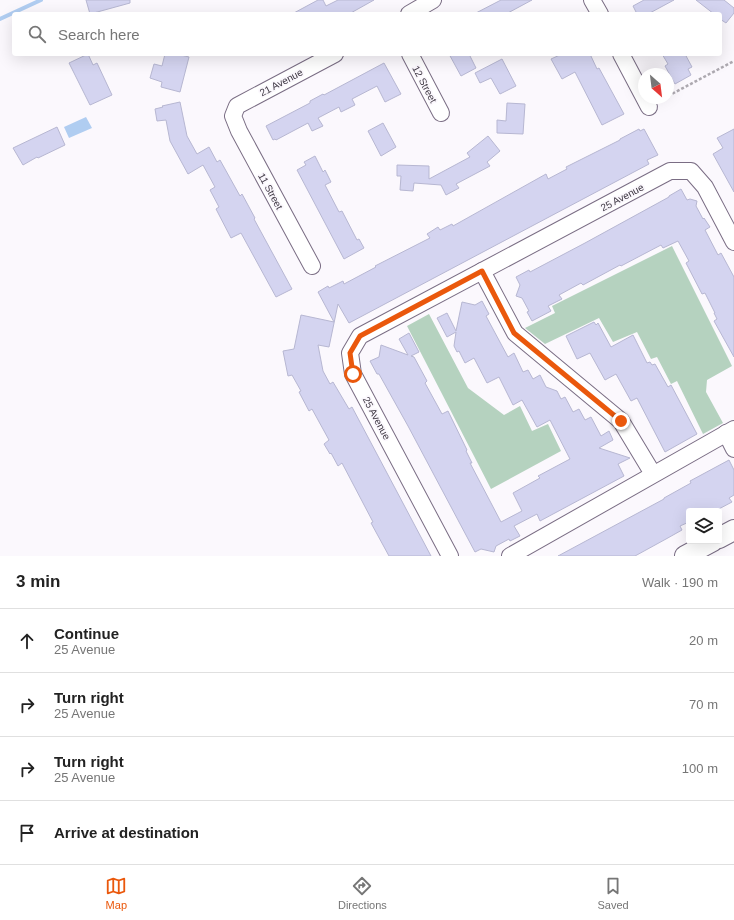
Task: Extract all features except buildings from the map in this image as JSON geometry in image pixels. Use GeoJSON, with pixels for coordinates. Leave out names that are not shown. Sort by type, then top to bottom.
{"type":"FeatureCollection","features":[{"type":"Feature","properties":{"kind":"street"},"geometry":{"type":"LineString","coordinates":[[412,12],[433,0]]}},
{"type":"Feature","properties":{"kind":"street"},"geometry":{"type":"LineString","coordinates":[[592,0],[599,12]]}},
{"type":"Feature","properties":{"kind":"street","name":"21 Avenue"},"geometry":{"type":"LineString","coordinates":[[233,116],[237,106],[331,56]]}},
{"type":"Feature","properties":{"kind":"street","name":"12 Street"},"geometry":{"type":"LineString","coordinates":[[411,56],[441,113]]}},
{"type":"Feature","properties":{"kind":"street"},"geometry":{"type":"LineString","coordinates":[[622,56],[649,107]]}},
{"type":"Feature","properties":{"kind":"street","name":"11 Street"},"geometry":{"type":"LineString","coordinates":[[233,116],[239,131],[312,266]]}},
{"type":"Feature","properties":{"kind":"street","name":"25 Avenue"},"geometry":{"type":"LineString","coordinates":[[450,556],[353,374],[350,353],[360,336],[670,171],[691,171],[705,187],[734,242]]}},
{"type":"Feature","properties":{"kind":"street"},"geometry":{"type":"LineString","coordinates":[[482,271],[514,333],[621,421],[653,474]]}},
{"type":"Feature","properties":{"kind":"street"},"geometry":{"type":"LineString","coordinates":[[510,556],[730,431],[734,449]]}},
{"type":"Feature","properties":{"kind":"street"},"geometry":{"type":"LineString","coordinates":[[722,536],[734,530]]}},
{"type":"Feature","properties":{"kind":"street"},"geometry":{"type":"LineString","coordinates":[[685,556],[708,544]]}},
{"type":"Feature","properties":{"kind":"path"},"geometry":{"type":"LineString","coordinates":[[674,93],[734,61]]}},
{"type":"Feature","properties":{"kind":"green space"},"geometry":{"type":"Polygon","coordinates":[[[672,246],[732,366],[707,380],[706,392],[723,423],[703,434],[677,381],[671,384],[657,357],[651,359],[637,332],[613,342],[599,318],[545,344],[525,328],[555,313],[552,306],[672,246]]]}},
{"type":"Feature","properties":{"kind":"green space"},"geometry":{"type":"Polygon","coordinates":[[[429,314],[468,388],[504,415],[520,406],[532,431],[548,424],[561,451],[491,489],[407,326],[429,314]]]}},
{"type":"Feature","properties":{"kind":"water"},"geometry":{"type":"Polygon","coordinates":[[[86,117],[92,128],[69,138],[64,127],[86,117]]]}},
{"type":"Feature","properties":{"kind":"waterway"},"geometry":{"type":"LineString","coordinates":[[15,12],[41,0]]}},
{"type":"Feature","properties":{"kind":"waterway"},"geometry":{"type":"LineString","coordinates":[[0,19],[12,13]]}},
{"type":"Feature","properties":{"kind":"route"},"geometry":{"type":"LineString","coordinates":[[353,374],[350,353],[360,336],[482,271],[514,333],[621,421]]}}]}
